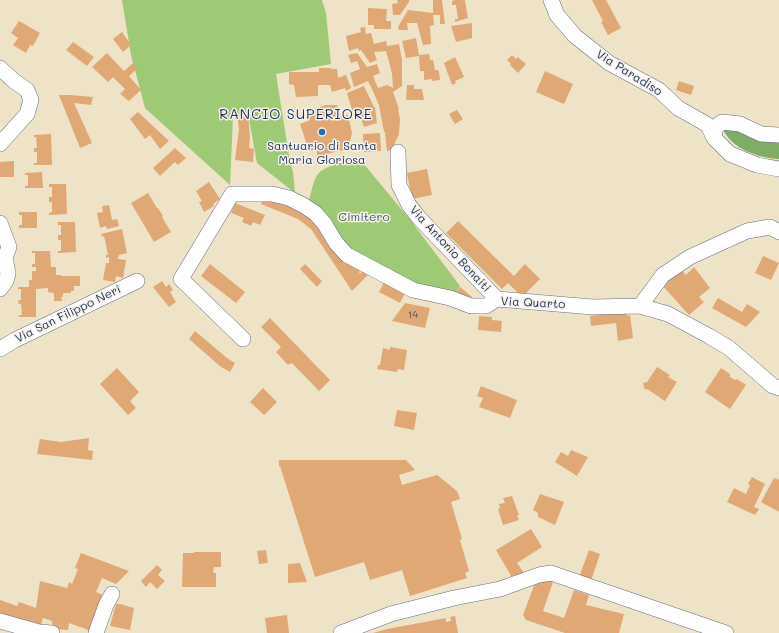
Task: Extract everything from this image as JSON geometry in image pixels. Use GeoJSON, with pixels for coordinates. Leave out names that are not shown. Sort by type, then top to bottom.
{"type":"FeatureCollection","features":[{"type":"Feature","properties":{"kind":"street","name":"Via Paradiso"},"geometry":{"type":"LineString","coordinates":[[551,0],[557,15],[575,36],[610,63],[659,90],[678,108],[708,125],[714,138],[730,154],[757,165],[779,170]]}},
{"type":"Feature","properties":{"kind":"street"},"geometry":{"type":"LineString","coordinates":[[0,68],[14,81],[27,90],[31,100],[27,114],[0,144]]}},
{"type":"Feature","properties":{"kind":"street"},"geometry":{"type":"LineString","coordinates":[[714,138],[715,128],[722,122],[740,124],[761,134],[779,134]]}},
{"type":"Feature","properties":{"kind":"street","name":"Via Antonio Bonaiti"},"geometry":{"type":"LineString","coordinates":[[398,152],[399,185],[409,205],[424,223],[497,299]]}},
{"type":"Feature","properties":{"kind":"street","name":"Via Quarto"},"geometry":{"type":"LineString","coordinates":[[243,340],[181,279],[232,194],[272,194],[289,198],[315,213],[324,223],[336,243],[347,255],[413,290],[450,298],[471,306],[486,306],[497,299],[593,307],[640,306],[668,314],[709,336],[729,348],[773,386],[779,388]]}},
{"type":"Feature","properties":{"kind":"street"},"geometry":{"type":"LineString","coordinates":[[0,223],[9,247],[5,258],[8,274],[6,281],[0,289]]}},
{"type":"Feature","properties":{"kind":"street"},"geometry":{"type":"LineString","coordinates":[[640,306],[663,275],[690,257],[747,231],[770,227],[779,232]]}},
{"type":"Feature","properties":{"kind":"street","name":"Via San Filippo Neri"},"geometry":{"type":"LineString","coordinates":[[0,349],[15,340],[137,281]]}},
{"type":"Feature","properties":{"kind":"street"},"geometry":{"type":"LineString","coordinates":[[341,633],[391,614],[454,598],[500,589],[539,575],[552,573],[726,633]]}},
{"type":"Feature","properties":{"kind":"street"},"geometry":{"type":"LineString","coordinates":[[96,633],[106,605],[112,594]]}},
{"type":"Feature","properties":{"kind":"street"},"geometry":{"type":"LineString","coordinates":[[0,621],[39,632],[52,633]]}},
{"type":"Feature","properties":{"kind":"green space"},"geometry":{"type":"Polygon","coordinates":[[[122,0],[322,0],[326,13],[331,64],[276,74],[290,162],[293,172],[295,193],[257,163],[248,114],[233,116],[230,185],[145,108],[131,55],[122,0]]]}},
{"type":"Feature","properties":{"kind":"green space"},"geometry":{"type":"Polygon","coordinates":[[[724,127],[779,138],[779,159],[763,157],[739,147],[727,136],[723,129],[724,127]]]}},
{"type":"Feature","properties":{"kind":"green space","name":"Cimitero"},"geometry":{"type":"Polygon","coordinates":[[[338,163],[363,163],[411,221],[460,286],[454,296],[398,278],[344,246],[309,200],[313,185],[320,172],[338,163]]]}},
{"type":"Feature","properties":{"kind":"building"},"geometry":{"type":"Polygon","coordinates":[[[397,0],[409,0],[409,2],[400,15],[393,15],[392,4],[398,3],[397,0]]]}},
{"type":"Feature","properties":{"kind":"building"},"geometry":{"type":"Polygon","coordinates":[[[433,0],[442,0],[445,24],[440,24],[440,15],[433,15],[434,25],[430,26],[431,44],[423,45],[417,23],[407,23],[408,30],[399,30],[398,27],[408,10],[433,13],[433,0]]]}},
{"type":"Feature","properties":{"kind":"building"},"geometry":{"type":"Polygon","coordinates":[[[465,0],[468,18],[455,22],[455,19],[458,19],[456,5],[452,5],[452,1],[465,0]]]}},
{"type":"Feature","properties":{"kind":"building"},"geometry":{"type":"Polygon","coordinates":[[[592,0],[606,0],[621,28],[608,35],[601,22],[603,21],[592,0]]]}},
{"type":"Feature","properties":{"kind":"building"},"geometry":{"type":"Polygon","coordinates":[[[368,8],[387,9],[386,21],[391,21],[391,29],[374,29],[374,25],[368,25],[368,8]]]}},
{"type":"Feature","properties":{"kind":"building"},"geometry":{"type":"Polygon","coordinates":[[[19,21],[40,33],[33,46],[30,45],[26,53],[13,45],[18,38],[11,33],[19,21]]]}},
{"type":"Feature","properties":{"kind":"building"},"geometry":{"type":"Polygon","coordinates":[[[472,23],[472,38],[456,42],[451,26],[472,23]]]}},
{"type":"Feature","properties":{"kind":"building"},"geometry":{"type":"Polygon","coordinates":[[[365,27],[366,34],[371,33],[374,44],[386,41],[387,46],[399,44],[402,60],[402,86],[393,92],[399,109],[399,134],[393,147],[387,152],[385,132],[379,105],[372,89],[368,81],[354,87],[350,73],[360,69],[357,61],[351,63],[348,55],[357,53],[367,67],[377,64],[380,73],[373,76],[378,88],[387,85],[393,88],[392,73],[386,51],[374,52],[377,60],[370,63],[358,48],[349,51],[346,36],[361,32],[360,28],[365,27]]]}},
{"type":"Feature","properties":{"kind":"building"},"geometry":{"type":"Polygon","coordinates":[[[122,32],[131,45],[123,52],[113,39],[122,32]]]}},
{"type":"Feature","properties":{"kind":"building"},"geometry":{"type":"Polygon","coordinates":[[[416,38],[419,55],[429,54],[430,60],[433,60],[435,70],[438,70],[439,72],[440,80],[424,80],[424,71],[420,71],[419,56],[406,58],[402,41],[416,38]]]}},
{"type":"Feature","properties":{"kind":"building"},"geometry":{"type":"Polygon","coordinates":[[[73,42],[94,57],[87,66],[66,50],[73,42]]]}},
{"type":"Feature","properties":{"kind":"building"},"geometry":{"type":"Polygon","coordinates":[[[107,53],[124,71],[133,63],[137,69],[129,76],[141,90],[129,101],[120,94],[125,89],[113,77],[108,82],[92,67],[107,53]]]}},
{"type":"Feature","properties":{"kind":"building"},"geometry":{"type":"Polygon","coordinates":[[[512,55],[516,59],[518,57],[526,64],[518,73],[507,60],[512,55]]]}},
{"type":"Feature","properties":{"kind":"building"},"geometry":{"type":"Polygon","coordinates":[[[455,57],[464,77],[455,81],[456,83],[452,85],[444,63],[455,57]]]}},
{"type":"Feature","properties":{"kind":"building"},"geometry":{"type":"Polygon","coordinates":[[[319,68],[337,69],[338,78],[346,75],[351,88],[346,91],[345,88],[332,92],[330,85],[318,85],[318,96],[296,97],[294,85],[289,84],[289,72],[319,72],[319,68]]]}},
{"type":"Feature","properties":{"kind":"building"},"geometry":{"type":"Polygon","coordinates":[[[545,71],[573,84],[564,104],[536,92],[545,71]]]}},
{"type":"Feature","properties":{"kind":"building"},"geometry":{"type":"Polygon","coordinates":[[[679,81],[694,86],[691,95],[676,90],[679,81]]]}},
{"type":"Feature","properties":{"kind":"building"},"geometry":{"type":"Polygon","coordinates":[[[407,85],[414,85],[414,89],[422,89],[424,100],[406,100],[407,85]]]}},
{"type":"Feature","properties":{"kind":"building"},"geometry":{"type":"Polygon","coordinates":[[[364,86],[375,107],[377,123],[364,127],[361,118],[355,120],[347,93],[364,86]]]}},
{"type":"Feature","properties":{"kind":"building"},"geometry":{"type":"Polygon","coordinates":[[[59,95],[93,97],[91,105],[74,103],[92,143],[80,148],[59,95]]]}},
{"type":"Feature","properties":{"kind":"building","name":"Santuario di Santa Maria Gloriosa"},"geometry":{"type":"Polygon","coordinates":[[[326,105],[337,105],[340,116],[348,115],[352,133],[349,145],[347,145],[348,149],[318,156],[316,149],[309,151],[300,124],[308,121],[306,112],[326,105]]]}},
{"type":"Feature","properties":{"kind":"building"},"geometry":{"type":"Polygon","coordinates":[[[457,110],[463,119],[455,124],[449,114],[457,110]]]}},
{"type":"Feature","properties":{"kind":"building"},"geometry":{"type":"Polygon","coordinates":[[[138,112],[169,141],[160,149],[150,135],[145,139],[130,119],[138,112]]]}},
{"type":"Feature","properties":{"kind":"building"},"geometry":{"type":"Polygon","coordinates":[[[248,114],[250,137],[249,148],[254,149],[253,162],[235,160],[239,129],[237,115],[248,114]]]}},
{"type":"Feature","properties":{"kind":"building"},"geometry":{"type":"Polygon","coordinates":[[[380,133],[381,151],[364,152],[363,134],[380,133]]]}},
{"type":"Feature","properties":{"kind":"building"},"geometry":{"type":"Polygon","coordinates":[[[51,134],[52,165],[34,165],[34,163],[37,163],[37,152],[34,152],[34,148],[37,148],[36,137],[34,137],[34,135],[51,134]]]}},
{"type":"Feature","properties":{"kind":"building"},"geometry":{"type":"Polygon","coordinates":[[[175,148],[186,158],[178,165],[175,162],[160,176],[153,168],[175,148]]]}},
{"type":"Feature","properties":{"kind":"building"},"geometry":{"type":"Polygon","coordinates":[[[14,161],[14,177],[0,177],[0,162],[14,161]]]}},
{"type":"Feature","properties":{"kind":"building"},"geometry":{"type":"Polygon","coordinates":[[[427,169],[432,195],[412,199],[407,173],[427,169]]]}},
{"type":"Feature","properties":{"kind":"building"},"geometry":{"type":"Polygon","coordinates":[[[42,172],[43,188],[25,188],[25,186],[28,186],[28,175],[25,175],[25,173],[42,172]]]}},
{"type":"Feature","properties":{"kind":"building"},"geometry":{"type":"Polygon","coordinates":[[[209,182],[220,199],[213,204],[214,206],[204,212],[199,202],[202,201],[196,191],[209,182]]]}},
{"type":"Feature","properties":{"kind":"building"},"geometry":{"type":"Polygon","coordinates":[[[49,184],[66,184],[67,214],[49,215],[49,213],[52,212],[52,202],[49,202],[49,197],[52,197],[52,187],[49,187],[49,184]]]}},
{"type":"Feature","properties":{"kind":"building"},"geometry":{"type":"Polygon","coordinates":[[[148,193],[163,216],[162,217],[171,232],[154,242],[131,203],[148,193]]]}},
{"type":"Feature","properties":{"kind":"building"},"geometry":{"type":"Polygon","coordinates":[[[264,196],[310,214],[360,270],[360,274],[362,271],[368,275],[352,291],[311,229],[298,219],[261,204],[264,196]]]}},
{"type":"Feature","properties":{"kind":"building"},"geometry":{"type":"Polygon","coordinates":[[[235,203],[265,215],[260,225],[253,222],[251,226],[242,222],[244,218],[231,213],[235,203]]]}},
{"type":"Feature","properties":{"kind":"building"},"geometry":{"type":"Polygon","coordinates":[[[109,205],[112,220],[117,219],[119,226],[107,229],[106,226],[100,228],[97,213],[103,212],[102,206],[109,205]]]}},
{"type":"Feature","properties":{"kind":"building"},"geometry":{"type":"Polygon","coordinates":[[[19,212],[37,212],[37,228],[19,228],[19,225],[22,225],[22,215],[19,215],[19,212]]]}},
{"type":"Feature","properties":{"kind":"building"},"geometry":{"type":"Polygon","coordinates":[[[458,221],[514,276],[525,264],[540,279],[522,297],[508,283],[502,289],[446,233],[458,221]]]}},
{"type":"Feature","properties":{"kind":"building"},"geometry":{"type":"Polygon","coordinates":[[[58,222],[75,222],[76,252],[58,253],[58,251],[61,251],[61,240],[58,240],[58,235],[61,235],[61,225],[58,225],[58,222]]]}},
{"type":"Feature","properties":{"kind":"building"},"geometry":{"type":"Polygon","coordinates":[[[122,229],[127,253],[119,255],[118,259],[126,260],[123,278],[116,276],[115,282],[103,280],[106,263],[109,263],[109,257],[106,258],[106,255],[108,255],[106,245],[104,236],[102,237],[101,234],[122,229]]]}},
{"type":"Feature","properties":{"kind":"building"},"geometry":{"type":"Polygon","coordinates":[[[32,251],[50,251],[51,267],[56,267],[56,275],[80,276],[80,286],[74,286],[74,291],[71,291],[71,293],[63,293],[63,297],[61,297],[62,301],[54,301],[54,293],[48,292],[48,288],[36,289],[36,317],[19,317],[19,315],[22,315],[21,304],[19,304],[18,300],[21,300],[21,289],[18,289],[18,287],[29,287],[29,280],[32,280],[32,271],[36,271],[36,267],[32,267],[32,264],[35,264],[35,253],[32,253],[32,251]]]}},
{"type":"Feature","properties":{"kind":"building"},"geometry":{"type":"Polygon","coordinates":[[[763,256],[779,263],[771,280],[755,273],[763,256]]]}},
{"type":"Feature","properties":{"kind":"building"},"geometry":{"type":"Polygon","coordinates":[[[210,264],[245,292],[236,303],[201,276],[210,264]]]}},
{"type":"Feature","properties":{"kind":"building"},"geometry":{"type":"Polygon","coordinates":[[[305,264],[322,281],[317,287],[300,269],[305,264]]]}},
{"type":"Feature","properties":{"kind":"building"},"geometry":{"type":"Polygon","coordinates":[[[679,267],[686,275],[694,267],[710,288],[699,297],[704,302],[689,315],[661,284],[679,267]]]}},
{"type":"Feature","properties":{"kind":"building"},"geometry":{"type":"Polygon","coordinates":[[[162,281],[166,287],[169,284],[173,290],[170,292],[176,302],[169,307],[153,287],[162,281]]]}},
{"type":"Feature","properties":{"kind":"building"},"geometry":{"type":"Polygon","coordinates":[[[384,282],[405,293],[400,303],[379,292],[384,282]]]}},
{"type":"Feature","properties":{"kind":"building"},"geometry":{"type":"Polygon","coordinates":[[[460,287],[472,297],[470,301],[454,296],[460,287]]]}},
{"type":"Feature","properties":{"kind":"building"},"geometry":{"type":"Polygon","coordinates":[[[718,298],[742,312],[747,304],[760,312],[746,327],[712,308],[718,298]]]}},
{"type":"Feature","properties":{"kind":"building"},"geometry":{"type":"Polygon","coordinates":[[[405,303],[430,308],[425,328],[392,321],[405,303]]]}},
{"type":"Feature","properties":{"kind":"building"},"geometry":{"type":"Polygon","coordinates":[[[624,311],[627,312],[627,316],[630,315],[633,338],[618,341],[616,323],[591,326],[590,316],[624,311]]]}},
{"type":"Feature","properties":{"kind":"building"},"geometry":{"type":"Polygon","coordinates":[[[479,316],[492,317],[492,320],[502,321],[501,332],[478,330],[479,316]]]}},
{"type":"Feature","properties":{"kind":"building"},"geometry":{"type":"Polygon","coordinates":[[[270,318],[330,380],[319,391],[292,363],[288,365],[276,352],[281,347],[261,327],[270,318]]]}},
{"type":"Feature","properties":{"kind":"building"},"geometry":{"type":"Polygon","coordinates":[[[195,331],[235,363],[230,372],[221,367],[189,339],[195,331]]]}},
{"type":"Feature","properties":{"kind":"building"},"geometry":{"type":"Polygon","coordinates":[[[390,347],[407,350],[404,370],[398,369],[397,372],[377,369],[378,365],[380,365],[383,348],[390,350],[390,347]]]}},
{"type":"Feature","properties":{"kind":"building"},"geometry":{"type":"Polygon","coordinates":[[[657,367],[670,375],[668,377],[677,382],[665,401],[647,389],[645,390],[643,383],[647,382],[657,367]]]}},
{"type":"Feature","properties":{"kind":"building"},"geometry":{"type":"Polygon","coordinates":[[[117,368],[139,392],[130,401],[136,408],[128,415],[100,384],[117,368]]]}},
{"type":"Feature","properties":{"kind":"building"},"geometry":{"type":"Polygon","coordinates":[[[721,368],[730,374],[730,377],[735,380],[737,379],[746,385],[730,409],[705,392],[721,368]]]}},
{"type":"Feature","properties":{"kind":"building"},"geometry":{"type":"Polygon","coordinates":[[[481,386],[517,400],[510,418],[479,407],[483,398],[477,396],[481,386]]]}},
{"type":"Feature","properties":{"kind":"building"},"geometry":{"type":"Polygon","coordinates":[[[263,388],[277,402],[264,415],[250,402],[263,388]]]}},
{"type":"Feature","properties":{"kind":"building"},"geometry":{"type":"Polygon","coordinates":[[[397,410],[417,413],[414,430],[394,426],[397,410]]]}},
{"type":"Feature","properties":{"kind":"building"},"geometry":{"type":"Polygon","coordinates":[[[89,438],[88,450],[93,451],[92,460],[37,454],[40,439],[61,442],[89,438]]]}},
{"type":"Feature","properties":{"kind":"building"},"geometry":{"type":"Polygon","coordinates":[[[571,450],[588,457],[577,476],[555,462],[561,452],[568,456],[571,450]]]}},
{"type":"Feature","properties":{"kind":"building"},"geometry":{"type":"Polygon","coordinates":[[[279,460],[406,460],[415,470],[399,475],[402,485],[437,475],[457,491],[460,499],[451,502],[462,539],[460,540],[469,571],[465,573],[467,578],[410,596],[402,570],[370,580],[364,562],[315,577],[280,466],[279,467],[279,460]]]}},
{"type":"Feature","properties":{"kind":"building"},"geometry":{"type":"Polygon","coordinates":[[[752,477],[765,484],[754,507],[759,509],[755,515],[727,502],[734,488],[746,494],[750,485],[748,484],[752,477]]]}},
{"type":"Feature","properties":{"kind":"building"},"geometry":{"type":"Polygon","coordinates":[[[774,478],[779,480],[779,512],[761,502],[774,478]]]}},
{"type":"Feature","properties":{"kind":"building"},"geometry":{"type":"Polygon","coordinates":[[[540,494],[564,502],[555,525],[538,517],[538,513],[533,510],[540,494]]]}},
{"type":"Feature","properties":{"kind":"building"},"geometry":{"type":"Polygon","coordinates":[[[512,496],[519,515],[517,515],[519,520],[503,525],[498,509],[500,508],[499,504],[505,503],[503,498],[512,496]]]}},
{"type":"Feature","properties":{"kind":"building"},"geometry":{"type":"Polygon","coordinates":[[[531,529],[542,547],[517,563],[526,576],[514,581],[496,550],[531,529]]]}},
{"type":"Feature","properties":{"kind":"building"},"geometry":{"type":"Polygon","coordinates":[[[266,550],[268,563],[259,564],[257,551],[266,550]]]}},
{"type":"Feature","properties":{"kind":"building"},"geometry":{"type":"Polygon","coordinates":[[[589,550],[600,554],[590,584],[578,580],[589,550]]]}},
{"type":"Feature","properties":{"kind":"building"},"geometry":{"type":"Polygon","coordinates":[[[221,552],[221,567],[214,567],[213,573],[216,573],[216,587],[182,587],[183,553],[221,552]]]}},
{"type":"Feature","properties":{"kind":"building"},"geometry":{"type":"Polygon","coordinates":[[[81,553],[129,571],[116,584],[102,578],[96,592],[105,596],[94,632],[69,623],[68,630],[52,629],[52,621],[43,618],[40,629],[0,614],[0,600],[17,606],[19,602],[36,608],[40,581],[67,588],[69,582],[72,584],[78,569],[75,568],[81,553]]]}},
{"type":"Feature","properties":{"kind":"building"},"geometry":{"type":"Polygon","coordinates":[[[300,563],[307,582],[288,583],[288,564],[300,563]]]}},
{"type":"Feature","properties":{"kind":"building"},"geometry":{"type":"Polygon","coordinates":[[[157,565],[162,570],[158,575],[165,581],[157,589],[150,582],[146,587],[141,581],[157,565]]]}},
{"type":"Feature","properties":{"kind":"building"},"geometry":{"type":"Polygon","coordinates":[[[549,581],[553,582],[543,611],[564,618],[574,590],[589,595],[586,605],[624,614],[619,633],[565,633],[526,620],[523,615],[535,583],[549,581]]]}},
{"type":"Feature","properties":{"kind":"building"},"geometry":{"type":"Polygon","coordinates":[[[116,604],[134,608],[130,630],[110,626],[116,604]]]}},
{"type":"Feature","properties":{"kind":"building"},"geometry":{"type":"Polygon","coordinates":[[[287,615],[289,633],[267,633],[265,618],[287,615]]]}},
{"type":"Feature","properties":{"kind":"building"},"geometry":{"type":"Polygon","coordinates":[[[455,616],[458,633],[373,633],[446,618],[446,622],[451,621],[450,617],[455,616]]]}},
{"type":"Feature","properties":{"kind":"place","name":"Santuario di Santa Maria Gloriosa"},"geometry":{"type":"Point","coordinates":[322,132]}},
{"type":"Feature","properties":{"kind":"district","name":"RANCIO SUPERIORE"},"geometry":{"type":"Point","coordinates":[296,115]}}]}
